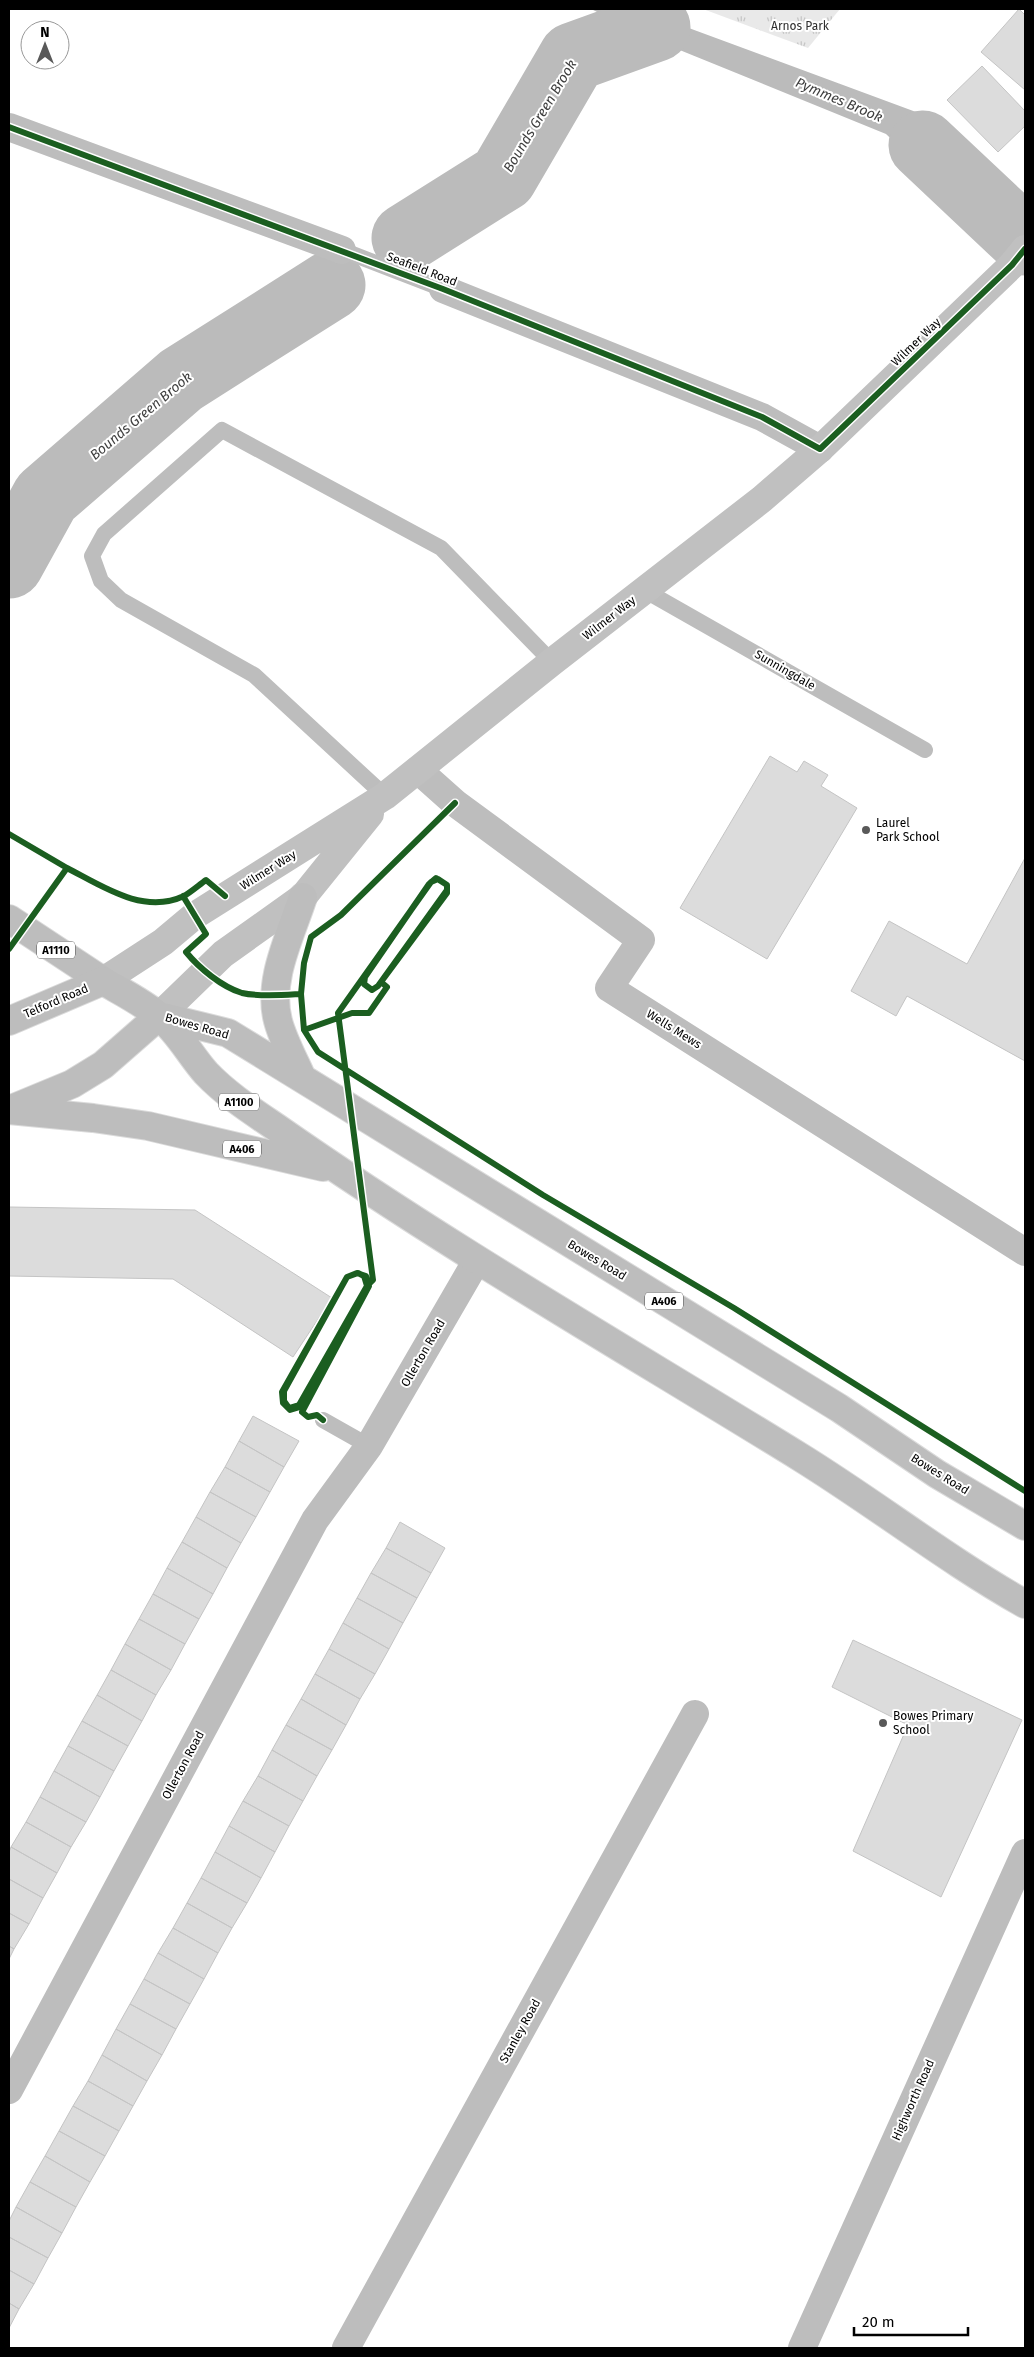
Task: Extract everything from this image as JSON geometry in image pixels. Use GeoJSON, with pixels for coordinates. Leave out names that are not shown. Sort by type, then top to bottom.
{"type":"FeatureCollection","features":[{"type":"Feature","properties":{"kind":"main road","name":"Seafield Road"},"geometry":{"type":"LineString","coordinates":[[9,127],[342,250]]}},
{"type":"Feature","properties":{"kind":"main road","name":"Wilmer Way"},"geometry":{"type":"LineString","coordinates":[[103,981],[163,942],[194,916],[385,796],[552,662],[762,499],[820,449],[1019,257]]}},
{"type":"Feature","properties":{"kind":"main road","name":"Seafield Road"},"geometry":{"type":"LineString","coordinates":[[444,289],[762,417],[820,449]]}},
{"type":"Feature","properties":{"kind":"main road","name":"Wells Mews"},"geometry":{"type":"LineString","coordinates":[[418,770],[455,803],[641,940],[609,988],[1025,1252]]}},
{"type":"Feature","properties":{"kind":"main road","name":"Wilmer Way"},"geometry":{"type":"LineString","coordinates":[[159,1016],[223,954],[303,897],[385,796]]}},
{"type":"Feature","properties":{"kind":"main road"},"geometry":{"type":"LineString","coordinates":[[302,1078],[278,1020],[275,994],[277,974],[303,897]]}},
{"type":"Feature","properties":{"kind":"main road","name":"Bowes Road"},"geometry":{"type":"LineString","coordinates":[[9,919],[159,1016],[185,1044],[204,1071],[226,1094],[337,1170],[477,1260],[802,1458],[879,1507],[979,1578],[1025,1604]]}},
{"type":"Feature","properties":{"kind":"main road","name":"Telford Road"},"geometry":{"type":"LineString","coordinates":[[9,1021],[103,981]]}},
{"type":"Feature","properties":{"kind":"main road"},"geometry":{"type":"LineString","coordinates":[[9,1110],[72,1084],[103,1065],[159,1016]]}},
{"type":"Feature","properties":{"kind":"main road","name":"Bowes Road"},"geometry":{"type":"LineString","coordinates":[[159,1016],[228,1033],[840,1408],[937,1474],[1025,1526]]}},
{"type":"Feature","properties":{"kind":"main road","name":"Bowes Road"},"geometry":{"type":"LineString","coordinates":[[9,1110],[93,1118],[148,1126],[337,1170]]}},
{"type":"Feature","properties":{"kind":"main road","name":"Ollerton Road"},"geometry":{"type":"LineString","coordinates":[[9,2090],[315,1520],[370,1446],[477,1260]]}},
{"type":"Feature","properties":{"kind":"main road","name":"Stanley Road"},"geometry":{"type":"LineString","coordinates":[[346,2348],[695,1714]]}},
{"type":"Feature","properties":{"kind":"main road","name":"Highworth Road"},"geometry":{"type":"LineString","coordinates":[[802,2348],[1025,1853]]}},
{"type":"Feature","properties":{"kind":"lane","name":"Seafield Road"},"geometry":{"type":"LineString","coordinates":[[342,250],[444,289]]}},
{"type":"Feature","properties":{"kind":"lane"},"geometry":{"type":"LineString","coordinates":[[385,796],[254,676],[121,600],[101,581],[92,556],[104,534],[222,430],[441,548],[552,662]]}},
{"type":"Feature","properties":{"kind":"lane","name":"Sunningdale"},"geometry":{"type":"LineString","coordinates":[[644,590],[925,750]]}},
{"type":"Feature","properties":{"kind":"lane"},"geometry":{"type":"LineString","coordinates":[[323,1420],[370,1446]]}},
{"type":"Feature","properties":{"kind":"green space","name":"Arnos Park"},"geometry":{"type":"Polygon","coordinates":[[[703,9],[840,9],[808,48],[703,9]]]}},
{"type":"Feature","properties":{"kind":"water"},"geometry":{"type":"Polygon","coordinates":[[[591,9],[642,9],[659,17],[916,112],[1010,192],[979,223],[886,134],[655,40],[591,9]]]}},
{"type":"Feature","properties":{"kind":"building"},"geometry":{"type":"Polygon","coordinates":[[[1019,9],[1025,15],[1025,90],[981,52],[1019,9]]]}},
{"type":"Feature","properties":{"kind":"building"},"geometry":{"type":"Polygon","coordinates":[[[982,66],[1025,111],[1025,126],[998,152],[947,100],[982,66]]]}},
{"type":"Feature","properties":{"kind":"building"},"geometry":{"type":"Polygon","coordinates":[[[770,756],[797,772],[804,761],[828,775],[821,786],[857,808],[767,959],[680,908],[770,756]]]}},
{"type":"Feature","properties":{"kind":"building"},"geometry":{"type":"Polygon","coordinates":[[[1025,858],[1025,1061],[907,996],[896,1016],[851,991],[889,921],[967,964],[1025,858]]]}},
{"type":"Feature","properties":{"kind":"building"},"geometry":{"type":"Polygon","coordinates":[[[9,1207],[195,1210],[332,1298],[293,1357],[173,1279],[9,1276],[9,1207]]]}},
{"type":"Feature","properties":{"kind":"building"},"geometry":{"type":"Polygon","coordinates":[[[253,1416],[299,1441],[284,1467],[239,1441],[253,1416]]]}},
{"type":"Feature","properties":{"kind":"building"},"geometry":{"type":"Polygon","coordinates":[[[239,1441],[284,1467],[270,1492],[225,1467],[239,1441]]]}},
{"type":"Feature","properties":{"kind":"building"},"geometry":{"type":"Polygon","coordinates":[[[225,1467],[270,1492],[256,1517],[210,1492],[225,1467]]]}},
{"type":"Feature","properties":{"kind":"building"},"geometry":{"type":"Polygon","coordinates":[[[210,1492],[256,1517],[241,1543],[196,1517],[210,1492]]]}},
{"type":"Feature","properties":{"kind":"building"},"geometry":{"type":"Polygon","coordinates":[[[196,1517],[241,1543],[227,1568],[182,1542],[196,1517]]]}},
{"type":"Feature","properties":{"kind":"building"},"geometry":{"type":"Polygon","coordinates":[[[400,1522],[445,1548],[431,1573],[386,1548],[400,1522]]]}},
{"type":"Feature","properties":{"kind":"building"},"geometry":{"type":"Polygon","coordinates":[[[182,1542],[227,1568],[213,1594],[167,1568],[182,1542]]]}},
{"type":"Feature","properties":{"kind":"building"},"geometry":{"type":"Polygon","coordinates":[[[386,1548],[431,1573],[417,1598],[371,1573],[386,1548]]]}},
{"type":"Feature","properties":{"kind":"building"},"geometry":{"type":"Polygon","coordinates":[[[167,1568],[213,1594],[199,1619],[153,1594],[167,1568]]]}},
{"type":"Feature","properties":{"kind":"building"},"geometry":{"type":"Polygon","coordinates":[[[371,1573],[417,1598],[403,1623],[357,1598],[371,1573]]]}},
{"type":"Feature","properties":{"kind":"building"},"geometry":{"type":"Polygon","coordinates":[[[153,1594],[199,1619],[185,1644],[139,1619],[153,1594]]]}},
{"type":"Feature","properties":{"kind":"building"},"geometry":{"type":"Polygon","coordinates":[[[357,1598],[403,1623],[389,1649],[343,1623],[357,1598]]]}},
{"type":"Feature","properties":{"kind":"building"},"geometry":{"type":"Polygon","coordinates":[[[139,1619],[185,1644],[171,1670],[125,1644],[139,1619]]]}},
{"type":"Feature","properties":{"kind":"building"},"geometry":{"type":"Polygon","coordinates":[[[343,1623],[389,1649],[375,1674],[329,1649],[343,1623]]]}},
{"type":"Feature","properties":{"kind":"building"},"geometry":{"type":"Polygon","coordinates":[[[853,1640],[1022,1720],[941,1897],[853,1851],[908,1725],[832,1687],[853,1640]]]}},
{"type":"Feature","properties":{"kind":"building"},"geometry":{"type":"Polygon","coordinates":[[[125,1644],[171,1670],[156,1695],[111,1670],[125,1644]]]}},
{"type":"Feature","properties":{"kind":"building"},"geometry":{"type":"Polygon","coordinates":[[[329,1649],[375,1674],[360,1699],[315,1674],[329,1649]]]}},
{"type":"Feature","properties":{"kind":"building"},"geometry":{"type":"Polygon","coordinates":[[[111,1670],[156,1695],[142,1721],[97,1695],[111,1670]]]}},
{"type":"Feature","properties":{"kind":"building"},"geometry":{"type":"Polygon","coordinates":[[[315,1674],[360,1699],[346,1725],[301,1699],[315,1674]]]}},
{"type":"Feature","properties":{"kind":"building"},"geometry":{"type":"Polygon","coordinates":[[[97,1695],[142,1721],[128,1746],[82,1721],[97,1695]]]}},
{"type":"Feature","properties":{"kind":"building"},"geometry":{"type":"Polygon","coordinates":[[[301,1699],[346,1725],[332,1750],[286,1725],[301,1699]]]}},
{"type":"Feature","properties":{"kind":"building"},"geometry":{"type":"Polygon","coordinates":[[[82,1721],[128,1746],[114,1771],[68,1746],[82,1721]]]}},
{"type":"Feature","properties":{"kind":"building"},"geometry":{"type":"Polygon","coordinates":[[[286,1725],[332,1750],[317,1776],[272,1750],[286,1725]]]}},
{"type":"Feature","properties":{"kind":"building"},"geometry":{"type":"Polygon","coordinates":[[[68,1746],[114,1771],[100,1797],[54,1771],[68,1746]]]}},
{"type":"Feature","properties":{"kind":"building"},"geometry":{"type":"Polygon","coordinates":[[[272,1750],[317,1776],[303,1801],[258,1776],[272,1750]]]}},
{"type":"Feature","properties":{"kind":"building"},"geometry":{"type":"Polygon","coordinates":[[[54,1771],[100,1797],[86,1822],[40,1797],[54,1771]]]}},
{"type":"Feature","properties":{"kind":"building"},"geometry":{"type":"Polygon","coordinates":[[[258,1776],[303,1801],[289,1826],[243,1801],[258,1776]]]}},
{"type":"Feature","properties":{"kind":"building"},"geometry":{"type":"Polygon","coordinates":[[[40,1797],[86,1822],[71,1847],[26,1822],[40,1797]]]}},
{"type":"Feature","properties":{"kind":"building"},"geometry":{"type":"Polygon","coordinates":[[[243,1801],[289,1826],[275,1852],[229,1826],[243,1801]]]}},
{"type":"Feature","properties":{"kind":"building"},"geometry":{"type":"Polygon","coordinates":[[[26,1822],[71,1847],[57,1873],[11,1847],[26,1822]]]}},
{"type":"Feature","properties":{"kind":"building"},"geometry":{"type":"Polygon","coordinates":[[[229,1826],[275,1852],[261,1878],[215,1852],[229,1826]]]}},
{"type":"Feature","properties":{"kind":"building"},"geometry":{"type":"Polygon","coordinates":[[[11,1847],[57,1873],[43,1898],[9,1879],[9,1852],[11,1847]]]}},
{"type":"Feature","properties":{"kind":"building"},"geometry":{"type":"Polygon","coordinates":[[[215,1852],[261,1878],[247,1903],[201,1878],[215,1852]]]}},
{"type":"Feature","properties":{"kind":"building"},"geometry":{"type":"Polygon","coordinates":[[[201,1878],[247,1903],[232,1928],[187,1903],[201,1878]]]}},
{"type":"Feature","properties":{"kind":"building"},"geometry":{"type":"Polygon","coordinates":[[[9,1879],[43,1898],[29,1924],[9,1913],[9,1879]]]}},
{"type":"Feature","properties":{"kind":"building"},"geometry":{"type":"Polygon","coordinates":[[[187,1903],[232,1928],[218,1953],[173,1928],[187,1903]]]}},
{"type":"Feature","properties":{"kind":"building"},"geometry":{"type":"Polygon","coordinates":[[[9,1913],[29,1924],[14,1949],[9,1946],[9,1913]]]}},
{"type":"Feature","properties":{"kind":"building"},"geometry":{"type":"Polygon","coordinates":[[[173,1928],[218,1953],[204,1979],[158,1953],[173,1928]]]}},
{"type":"Feature","properties":{"kind":"building"},"geometry":{"type":"Polygon","coordinates":[[[9,1946],[14,1949],[9,1959],[9,1946]]]}},
{"type":"Feature","properties":{"kind":"building"},"geometry":{"type":"Polygon","coordinates":[[[158,1953],[204,1979],[190,2004],[144,1979],[158,1953]]]}},
{"type":"Feature","properties":{"kind":"building"},"geometry":{"type":"Polygon","coordinates":[[[144,1979],[190,2004],[176,2029],[130,2004],[144,1979]]]}},
{"type":"Feature","properties":{"kind":"building"},"geometry":{"type":"Polygon","coordinates":[[[130,2004],[176,2029],[162,2055],[116,2029],[130,2004]]]}},
{"type":"Feature","properties":{"kind":"building"},"geometry":{"type":"Polygon","coordinates":[[[116,2029],[162,2055],[147,2081],[102,2055],[116,2029]]]}},
{"type":"Feature","properties":{"kind":"building"},"geometry":{"type":"Polygon","coordinates":[[[102,2055],[147,2081],[133,2106],[88,2081],[102,2055]]]}},
{"type":"Feature","properties":{"kind":"building"},"geometry":{"type":"Polygon","coordinates":[[[88,2081],[133,2106],[119,2131],[73,2106],[88,2081]]]}},
{"type":"Feature","properties":{"kind":"building"},"geometry":{"type":"Polygon","coordinates":[[[73,2106],[119,2131],[105,2156],[59,2131],[73,2106]]]}},
{"type":"Feature","properties":{"kind":"building"},"geometry":{"type":"Polygon","coordinates":[[[59,2131],[105,2156],[90,2182],[45,2156],[59,2131]]]}},
{"type":"Feature","properties":{"kind":"building"},"geometry":{"type":"Polygon","coordinates":[[[45,2156],[90,2182],[76,2207],[30,2182],[45,2156]]]}},
{"type":"Feature","properties":{"kind":"building"},"geometry":{"type":"Polygon","coordinates":[[[30,2182],[76,2207],[62,2233],[16,2207],[30,2182]]]}},
{"type":"Feature","properties":{"kind":"building"},"geometry":{"type":"Polygon","coordinates":[[[16,2207],[62,2233],[48,2258],[9,2237],[9,2221],[16,2207]]]}},
{"type":"Feature","properties":{"kind":"building"},"geometry":{"type":"Polygon","coordinates":[[[9,2237],[48,2258],[34,2284],[9,2270],[9,2237]]]}},
{"type":"Feature","properties":{"kind":"building"},"geometry":{"type":"Polygon","coordinates":[[[9,2270],[34,2284],[19,2309],[9,2303],[9,2270]]]}},
{"type":"Feature","properties":{"kind":"building"},"geometry":{"type":"Polygon","coordinates":[[[9,2303],[19,2309],[9,2328],[9,2303]]]}},
{"type":"Feature","properties":{"kind":"waterway","name":"Bounds Green Brook"},"geometry":{"type":"LineString","coordinates":[[406,238],[503,177],[573,57],[656,27]]}},
{"type":"Feature","properties":{"kind":"waterway","name":"Pymmes Brook"},"geometry":{"type":"LineString","coordinates":[[923,145],[1025,241]]}},
{"type":"Feature","properties":{"kind":"waterway","name":"Bounds Green Brook"},"geometry":{"type":"LineString","coordinates":[[9,564],[46,497],[181,380],[331,285]]}},
{"type":"Feature","properties":{"kind":"cycle path"},"geometry":{"type":"LineString","coordinates":[[9,127],[443,289],[762,417],[820,449],[1012,265],[1025,249]]}},
{"type":"Feature","properties":{"kind":"cycle path"},"geometry":{"type":"LineString","coordinates":[[455,803],[341,915],[311,937],[304,963],[301,994],[304,1030],[318,1052],[543,1195],[734,1308],[1025,1491]]}},
{"type":"Feature","properties":{"kind":"cycle path"},"geometry":{"type":"LineString","coordinates":[[9,834],[67,868]]}},
{"type":"Feature","properties":{"kind":"cycle path"},"geometry":{"type":"LineString","coordinates":[[9,949],[67,868],[109,890],[138,900],[153,902],[169,901],[184,896],[206,880],[225,896]]}},
{"type":"Feature","properties":{"kind":"cycle path"},"geometry":{"type":"LineString","coordinates":[[304,1030],[352,1013],[369,1013],[387,987],[381,982],[447,893],[447,885],[436,878],[429,884],[365,977],[364,984],[372,990],[378,986],[447,890],[447,885],[438,879],[431,882],[338,1013],[373,1280],[367,1286],[299,1405],[289,1408],[284,1401],[284,1391],[347,1277],[358,1273],[364,1276],[367,1286],[300,1407],[290,1410],[283,1403],[282,1392],[347,1277],[357,1273],[366,1276],[369,1286],[302,1412],[308,1417],[317,1415],[323,1420]]}},
{"type":"Feature","properties":{"kind":"cycle path"},"geometry":{"type":"LineString","coordinates":[[183,896],[206,934],[186,952],[204,970],[219,982],[242,993],[263,995],[301,994]]}},
{"type":"Feature","properties":{"kind":"place","name":"Laurel Park School"},"geometry":{"type":"Point","coordinates":[866,830]}},
{"type":"Feature","properties":{"kind":"place","name":"Bowes Primary School"},"geometry":{"type":"Point","coordinates":[883,1723]}}]}
